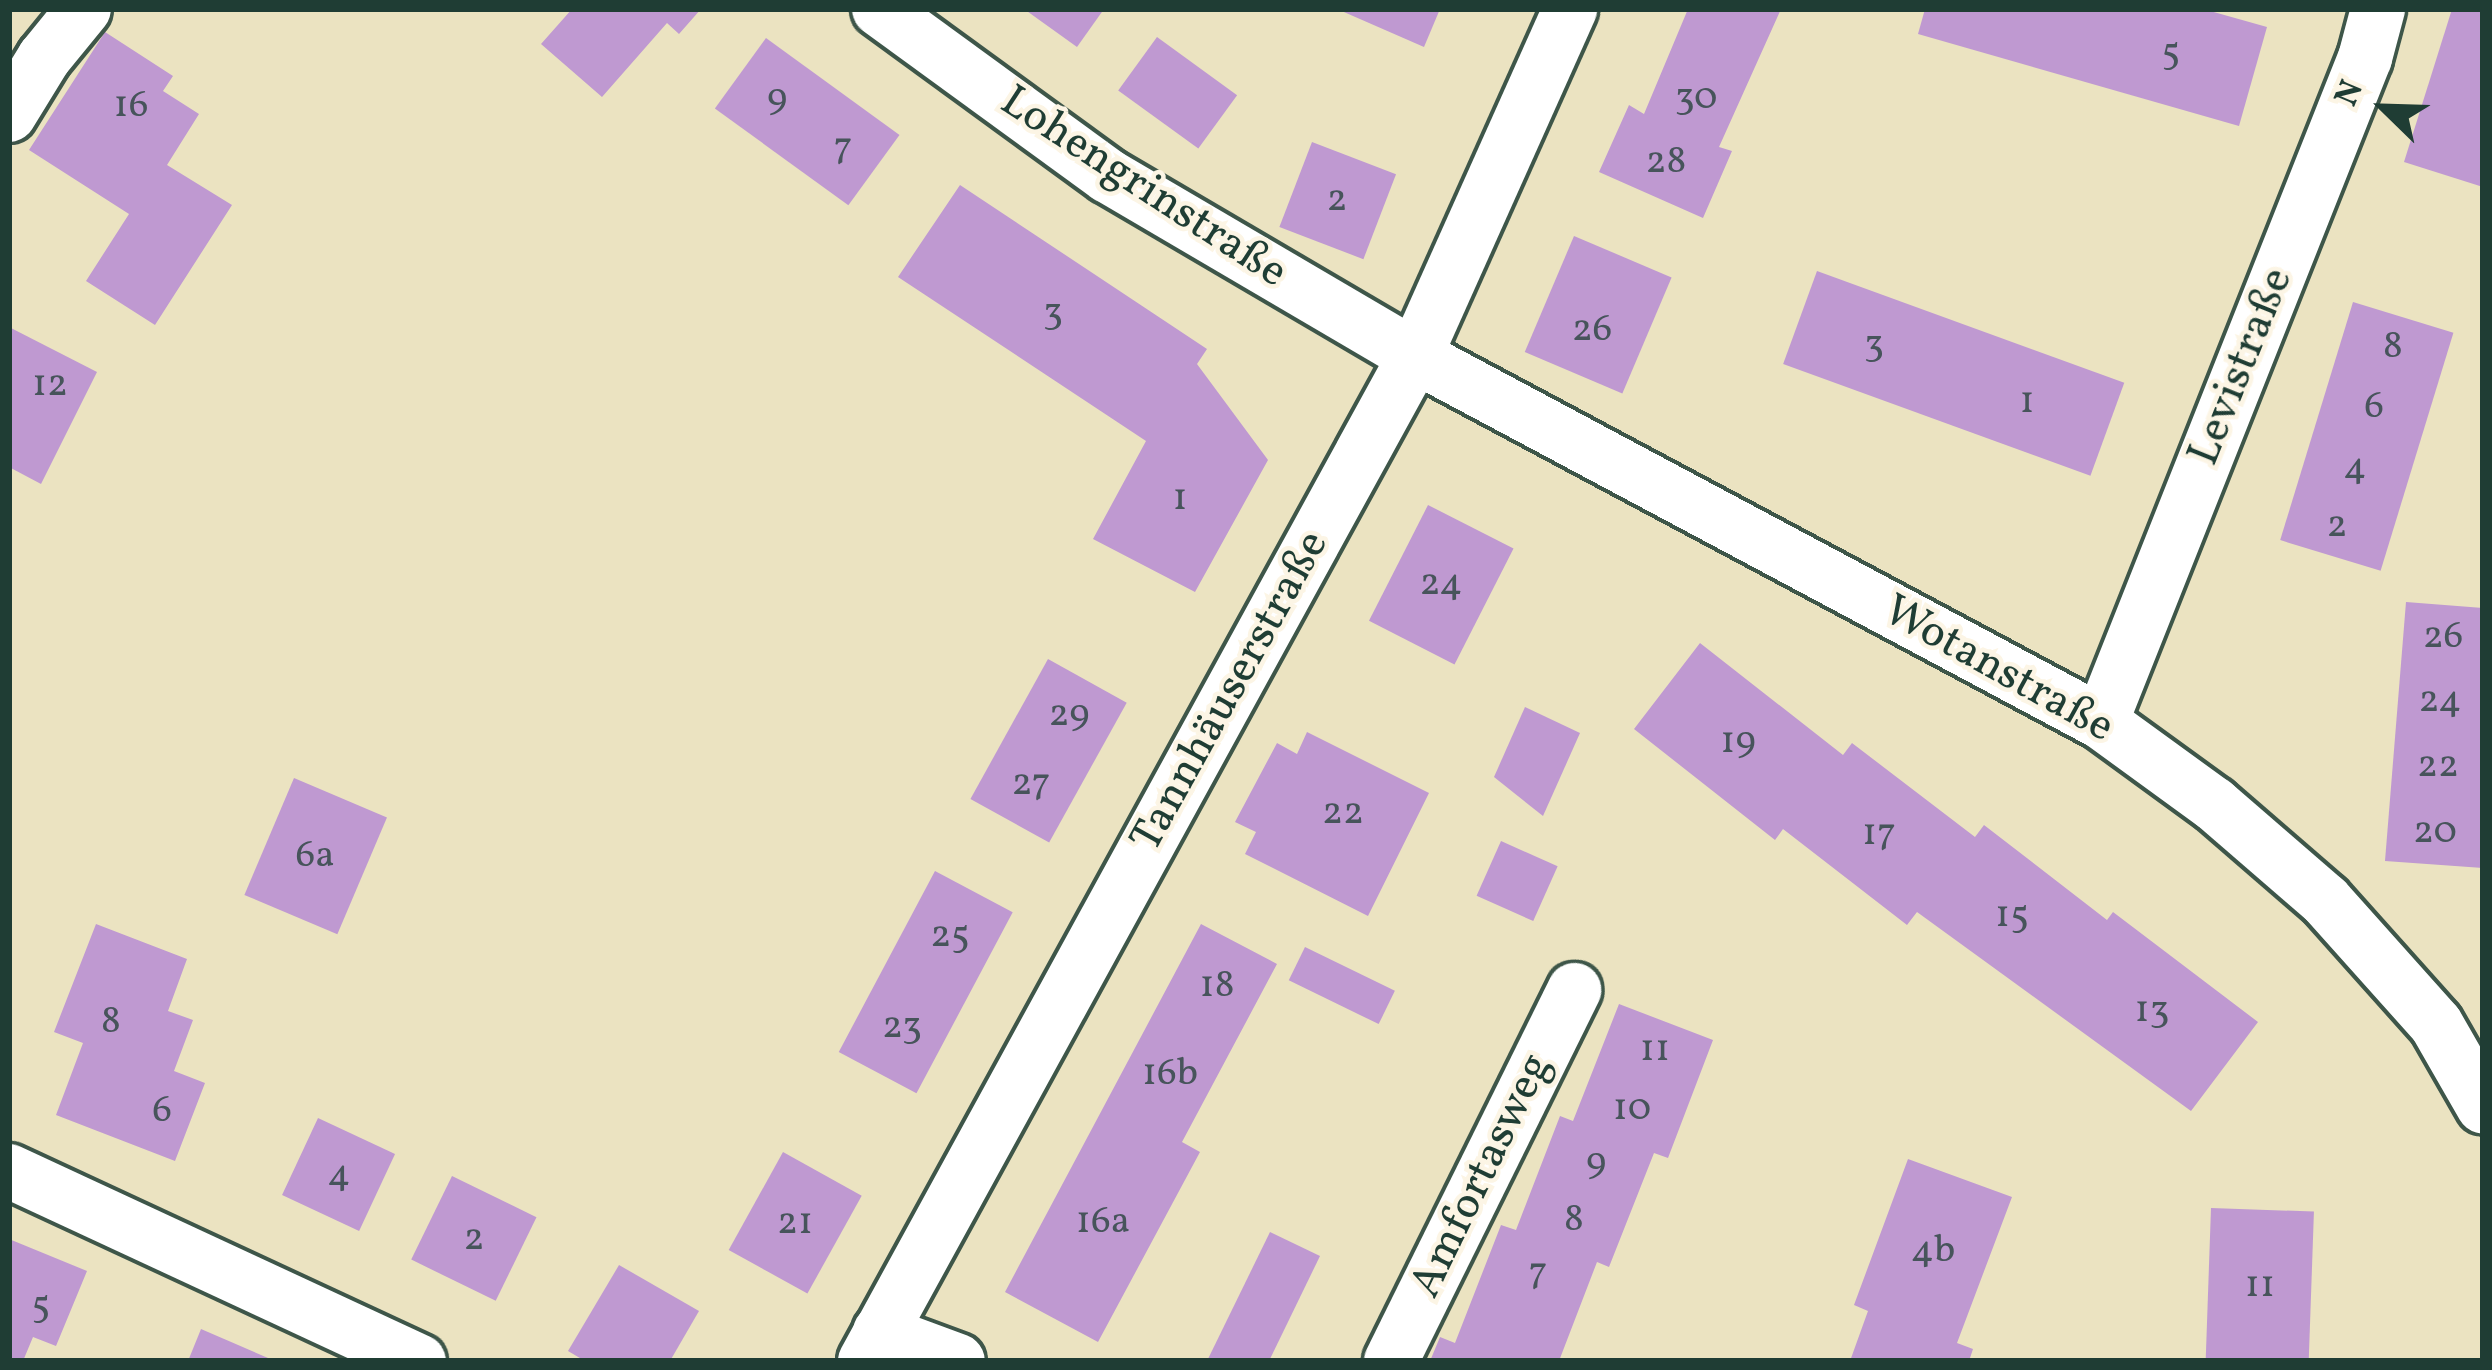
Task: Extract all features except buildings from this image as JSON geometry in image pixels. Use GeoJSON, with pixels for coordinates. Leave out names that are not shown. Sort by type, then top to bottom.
{"type":"FeatureCollection","features":[{"type":"Feature","properties":{"kind":"street"},"geometry":{"type":"LineString","coordinates":[[9,115],[44,58],[84,9]]}},
{"type":"Feature","properties":{"kind":"street","name":"Lohengrinstraße"},"geometry":{"type":"LineString","coordinates":[[878,9],[1108,176],[1415,356]]}},
{"type":"Feature","properties":{"kind":"street","name":"Tannhäuserstraße"},"geometry":{"type":"LineString","coordinates":[[872,1347],[1415,356],[1570,9]]}},
{"type":"Feature","properties":{"kind":"street","name":"Levistraße"},"geometry":{"type":"LineString","coordinates":[[2101,722],[2365,58],[2378,9]]}},
{"type":"Feature","properties":{"kind":"street","name":"Wotanstraße"},"geometry":{"type":"LineString","coordinates":[[1415,356],[2101,722],[2215,805],[2325,900],[2436,1024],[2483,1106]]}},
{"type":"Feature","properties":{"kind":"street","name":"Amfortasweg"},"geometry":{"type":"LineString","coordinates":[[1390,1361],[1574,990]]}},
{"type":"Feature","properties":{"kind":"street"},"geometry":{"type":"LineString","coordinates":[[9,1171],[419,1361]]}},
{"type":"Feature","properties":{"kind":"street"},"geometry":{"type":"LineString","coordinates":[[872,1347],[958,1361]]}}]}
